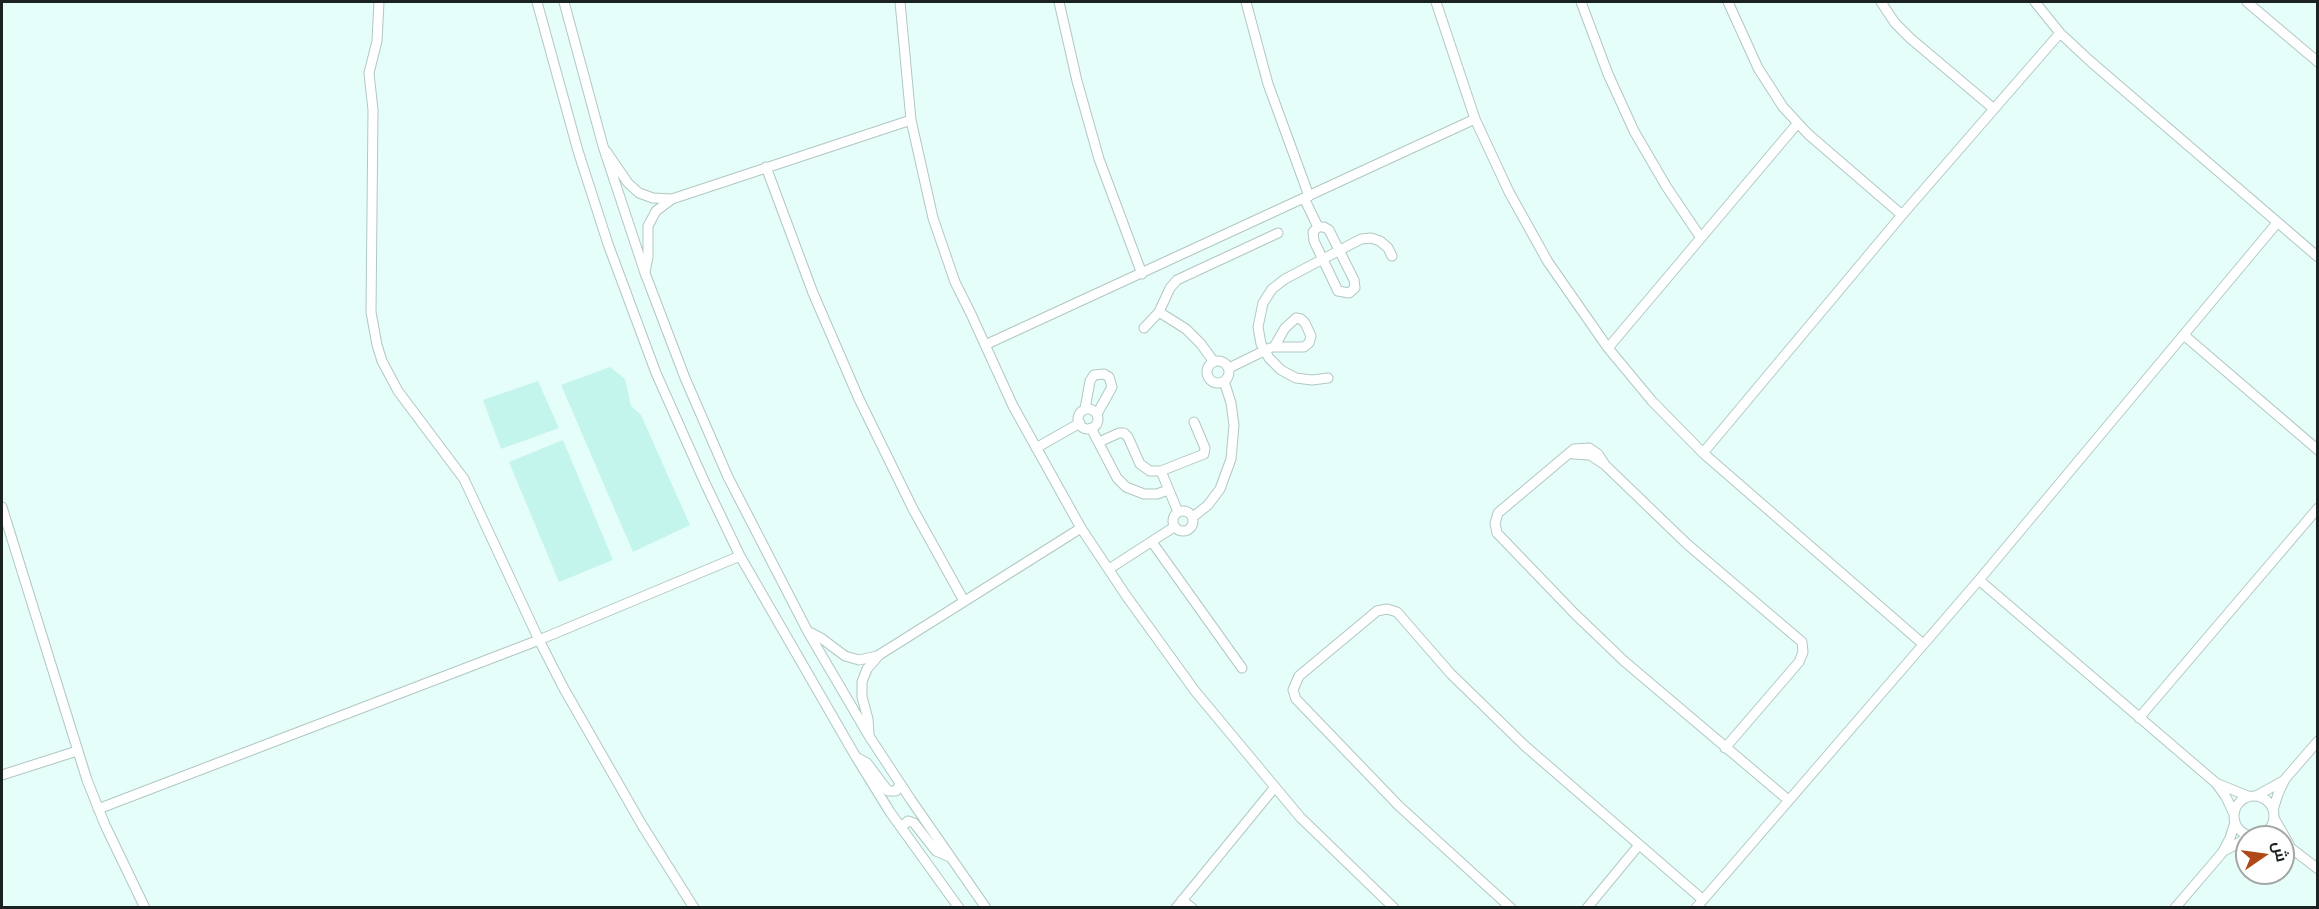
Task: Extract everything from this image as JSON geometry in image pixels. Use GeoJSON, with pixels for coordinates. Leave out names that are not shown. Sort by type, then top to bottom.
{"type":"FeatureCollection","features":[{"type":"Feature","properties":{"kind":"street"},"geometry":{"type":"LineString","coordinates":[[379,2],[377,41],[369,73],[373,110],[371,312],[377,345],[389,377],[398,391],[457,467],[471,490],[539,640],[615,780],[694,908]]}},
{"type":"Feature","properties":{"kind":"street"},"geometry":{"type":"LineString","coordinates":[[537,2],[578,151],[621,280],[672,410],[740,556],[856,757],[901,827],[959,908]]}},
{"type":"Feature","properties":{"kind":"street"},"geometry":{"type":"LineString","coordinates":[[564,2],[603,146],[645,273],[685,378],[728,477],[808,632],[869,735],[986,908]]}},
{"type":"Feature","properties":{"kind":"street"},"geometry":{"type":"LineString","coordinates":[[900,2],[911,120],[925,186],[954,282],[1012,406],[1081,528],[1127,597],[1195,691],[1300,817],[1394,908]]}},
{"type":"Feature","properties":{"kind":"street"},"geometry":{"type":"LineString","coordinates":[[1059,2],[1077,81],[1099,159],[1142,274]]}},
{"type":"Feature","properties":{"kind":"street"},"geometry":{"type":"LineString","coordinates":[[1246,2],[1281,122],[1318,228]]}},
{"type":"Feature","properties":{"kind":"street"},"geometry":{"type":"LineString","coordinates":[[1436,2],[1475,119],[1497,168],[1525,222],[1566,290],[1608,348],[1652,401],[1703,453],[1923,644]]}},
{"type":"Feature","properties":{"kind":"street"},"geometry":{"type":"LineString","coordinates":[[1581,2],[1608,74],[1634,131],[1666,186],[1701,238]]}},
{"type":"Feature","properties":{"kind":"street"},"geometry":{"type":"LineString","coordinates":[[1728,2],[1758,68],[1783,107],[1797,124],[1902,215]]}},
{"type":"Feature","properties":{"kind":"street"},"geometry":{"type":"LineString","coordinates":[[1881,2],[1910,38],[1994,109]]}},
{"type":"Feature","properties":{"kind":"street"},"geometry":{"type":"LineString","coordinates":[[2035,2],[2060,33],[2090,61],[2318,257]]}},
{"type":"Feature","properties":{"kind":"street"},"geometry":{"type":"LineString","coordinates":[[2247,2],[2318,62]]}},
{"type":"Feature","properties":{"kind":"street"},"geometry":{"type":"LineString","coordinates":[[1703,453],[1902,215],[2060,33]]}},
{"type":"Feature","properties":{"kind":"street"},"geometry":{"type":"LineString","coordinates":[[985,345],[1475,119]]}},
{"type":"Feature","properties":{"kind":"street"},"geometry":{"type":"LineString","coordinates":[[645,273],[648,257],[648,226],[656,211],[672,199],[911,120]]}},
{"type":"Feature","properties":{"kind":"street"},"geometry":{"type":"LineString","coordinates":[[1608,348],[1797,124]]}},
{"type":"Feature","properties":{"kind":"street"},"geometry":{"type":"LineString","coordinates":[[603,146],[628,183],[639,193],[653,198],[672,199]]}},
{"type":"Feature","properties":{"kind":"street"},"geometry":{"type":"LineString","coordinates":[[766,167],[813,293],[859,399],[913,509],[964,601]]}},
{"type":"Feature","properties":{"kind":"street"},"geometry":{"type":"LineString","coordinates":[[1696,908],[1979,580],[2277,223]]}},
{"type":"Feature","properties":{"kind":"street"},"geometry":{"type":"LineString","coordinates":[[1324,227],[1329,230],[1339,250],[1355,282],[1351,292],[1346,294],[1338,291],[1313,238],[1313,232],[1324,227]]}},
{"type":"Feature","properties":{"kind":"street"},"geometry":{"type":"LineString","coordinates":[[1144,328],[1158,312],[1170,288],[1182,277],[1278,233]]}},
{"type":"Feature","properties":{"kind":"street"},"geometry":{"type":"LineString","coordinates":[[1329,378],[1312,380],[1288,374],[1264,351],[1259,335],[1259,319],[1267,296],[1285,279],[1361,239],[1371,238],[1384,244],[1392,256]]}},
{"type":"Feature","properties":{"kind":"street"},"geometry":{"type":"LineString","coordinates":[[1158,312],[1186,329],[1214,362]]}},
{"type":"Feature","properties":{"kind":"street"},"geometry":{"type":"LineString","coordinates":[[2184,336],[2318,450]]}},
{"type":"Feature","properties":{"kind":"street"},"geometry":{"type":"LineString","coordinates":[[1229,368],[1274,346]]}},
{"type":"Feature","properties":{"kind":"street"},"geometry":{"type":"LineString","coordinates":[[1214,362],[1222,362],[1229,368]]}},
{"type":"Feature","properties":{"kind":"street"},"geometry":{"type":"LineString","coordinates":[[1214,362],[1208,370],[1209,377],[1214,381],[1224,381],[1228,377],[1229,368]]}},
{"type":"Feature","properties":{"kind":"street"},"geometry":{"type":"LineString","coordinates":[[1085,410],[1090,381],[1097,374],[1104,374],[1109,377],[1112,387],[1097,414],[1098,421],[1091,428],[1085,428],[1080,423],[1080,414],[1085,410],[1092,410],[1097,414]]}},
{"type":"Feature","properties":{"kind":"street"},"geometry":{"type":"LineString","coordinates":[[1193,517],[1185,510],[1178,512],[1173,520],[1174,527],[1180,531],[1186,531],[1192,527],[1193,517],[1208,505],[1220,489],[1231,459],[1234,425],[1231,403],[1224,381]]}},
{"type":"Feature","properties":{"kind":"street"},"geometry":{"type":"LineString","coordinates":[[1099,442],[1124,433],[1140,464],[1150,471],[1161,471],[1204,454],[1205,448],[1194,422]]}},
{"type":"Feature","properties":{"kind":"street"},"geometry":{"type":"LineString","coordinates":[[1036,448],[1080,423]]}},
{"type":"Feature","properties":{"kind":"street"},"geometry":{"type":"LineString","coordinates":[[1091,428],[1118,478],[1126,487],[1144,494],[1156,494],[1168,490]]}},
{"type":"Feature","properties":{"kind":"street"},"geometry":{"type":"LineString","coordinates":[[1725,748],[1802,657],[1803,647],[1799,637],[1671,530],[1605,465],[1584,453],[1561,460],[1512,502],[1504,512],[1500,524],[1509,546],[1597,636],[1725,748],[1787,800]]}},
{"type":"Feature","properties":{"kind":"street"},"geometry":{"type":"LineString","coordinates":[[1161,471],[1178,512]]}},
{"type":"Feature","properties":{"kind":"street"},"geometry":{"type":"LineString","coordinates":[[2,507],[77,751],[98,809],[145,908]]}},
{"type":"Feature","properties":{"kind":"street"},"geometry":{"type":"LineString","coordinates":[[2139,718],[2318,508]]}},
{"type":"Feature","properties":{"kind":"street"},"geometry":{"type":"LineString","coordinates":[[1109,569],[1174,527]]}},
{"type":"Feature","properties":{"kind":"street"},"geometry":{"type":"LineString","coordinates":[[869,735],[868,719],[862,697],[862,682],[867,669],[879,655],[1081,528]]}},
{"type":"Feature","properties":{"kind":"street"},"geometry":{"type":"LineString","coordinates":[[1152,542],[1242,668]]}},
{"type":"Feature","properties":{"kind":"street"},"geometry":{"type":"LineString","coordinates":[[98,809],[539,640],[740,556]]}},
{"type":"Feature","properties":{"kind":"street"},"geometry":{"type":"LineString","coordinates":[[1979,580],[2216,783],[2226,798],[2238,825]]}},
{"type":"Feature","properties":{"kind":"street"},"geometry":{"type":"LineString","coordinates":[[1511,908],[1399,806],[1296,699],[1293,690],[1296,680],[1377,611],[1387,609],[1397,612],[1451,674],[1518,739],[1702,899]]}},
{"type":"Feature","properties":{"kind":"street"},"geometry":{"type":"LineString","coordinates":[[808,632],[821,638],[845,656],[859,660],[879,655]]}},
{"type":"Feature","properties":{"kind":"street"},"geometry":{"type":"LineString","coordinates":[[2271,825],[2278,794],[2285,779],[2318,741]]}},
{"type":"Feature","properties":{"kind":"street"},"geometry":{"type":"LineString","coordinates":[[2,775],[77,751]]}},
{"type":"Feature","properties":{"kind":"street"},"geometry":{"type":"LineString","coordinates":[[856,757],[867,763],[888,791],[896,791],[900,784]]}},
{"type":"Feature","properties":{"kind":"street"},"geometry":{"type":"LineString","coordinates":[[2175,908],[2222,853],[2230,838],[2240,801],[2285,779]]}},
{"type":"Feature","properties":{"kind":"street"},"geometry":{"type":"LineString","coordinates":[[2216,783],[2265,799],[2279,825]]}},
{"type":"Feature","properties":{"kind":"street"},"geometry":{"type":"LineString","coordinates":[[1192,908],[1179,904],[1275,787]]}},
{"type":"Feature","properties":{"kind":"street"},"geometry":{"type":"LineString","coordinates":[[901,827],[905,822],[914,823],[936,851],[950,857]]}},
{"type":"Feature","properties":{"kind":"street"},"geometry":{"type":"LineString","coordinates":[[1587,908],[1639,846]]}},
{"type":"Feature","properties":{"kind":"street"},"geometry":{"type":"LineString","coordinates":[[2222,853],[2235,846]]}},
{"type":"Feature","properties":{"kind":"street"},"geometry":{"type":"LineString","coordinates":[[2295,850],[2318,869]]}},
{"type":"Feature","properties":{"kind":"green space"},"geometry":{"type":"Polygon","coordinates":[[[610,367],[625,379],[631,406],[641,415],[690,525],[633,552],[561,385],[610,367]]]}},
{"type":"Feature","properties":{"kind":"green space"},"geometry":{"type":"Polygon","coordinates":[[[538,381],[559,428],[501,449],[483,400],[538,381]]]}},
{"type":"Feature","properties":{"kind":"green space"},"geometry":{"type":"Polygon","coordinates":[[[563,440],[613,560],[559,582],[509,462],[563,440]]]}}]}
